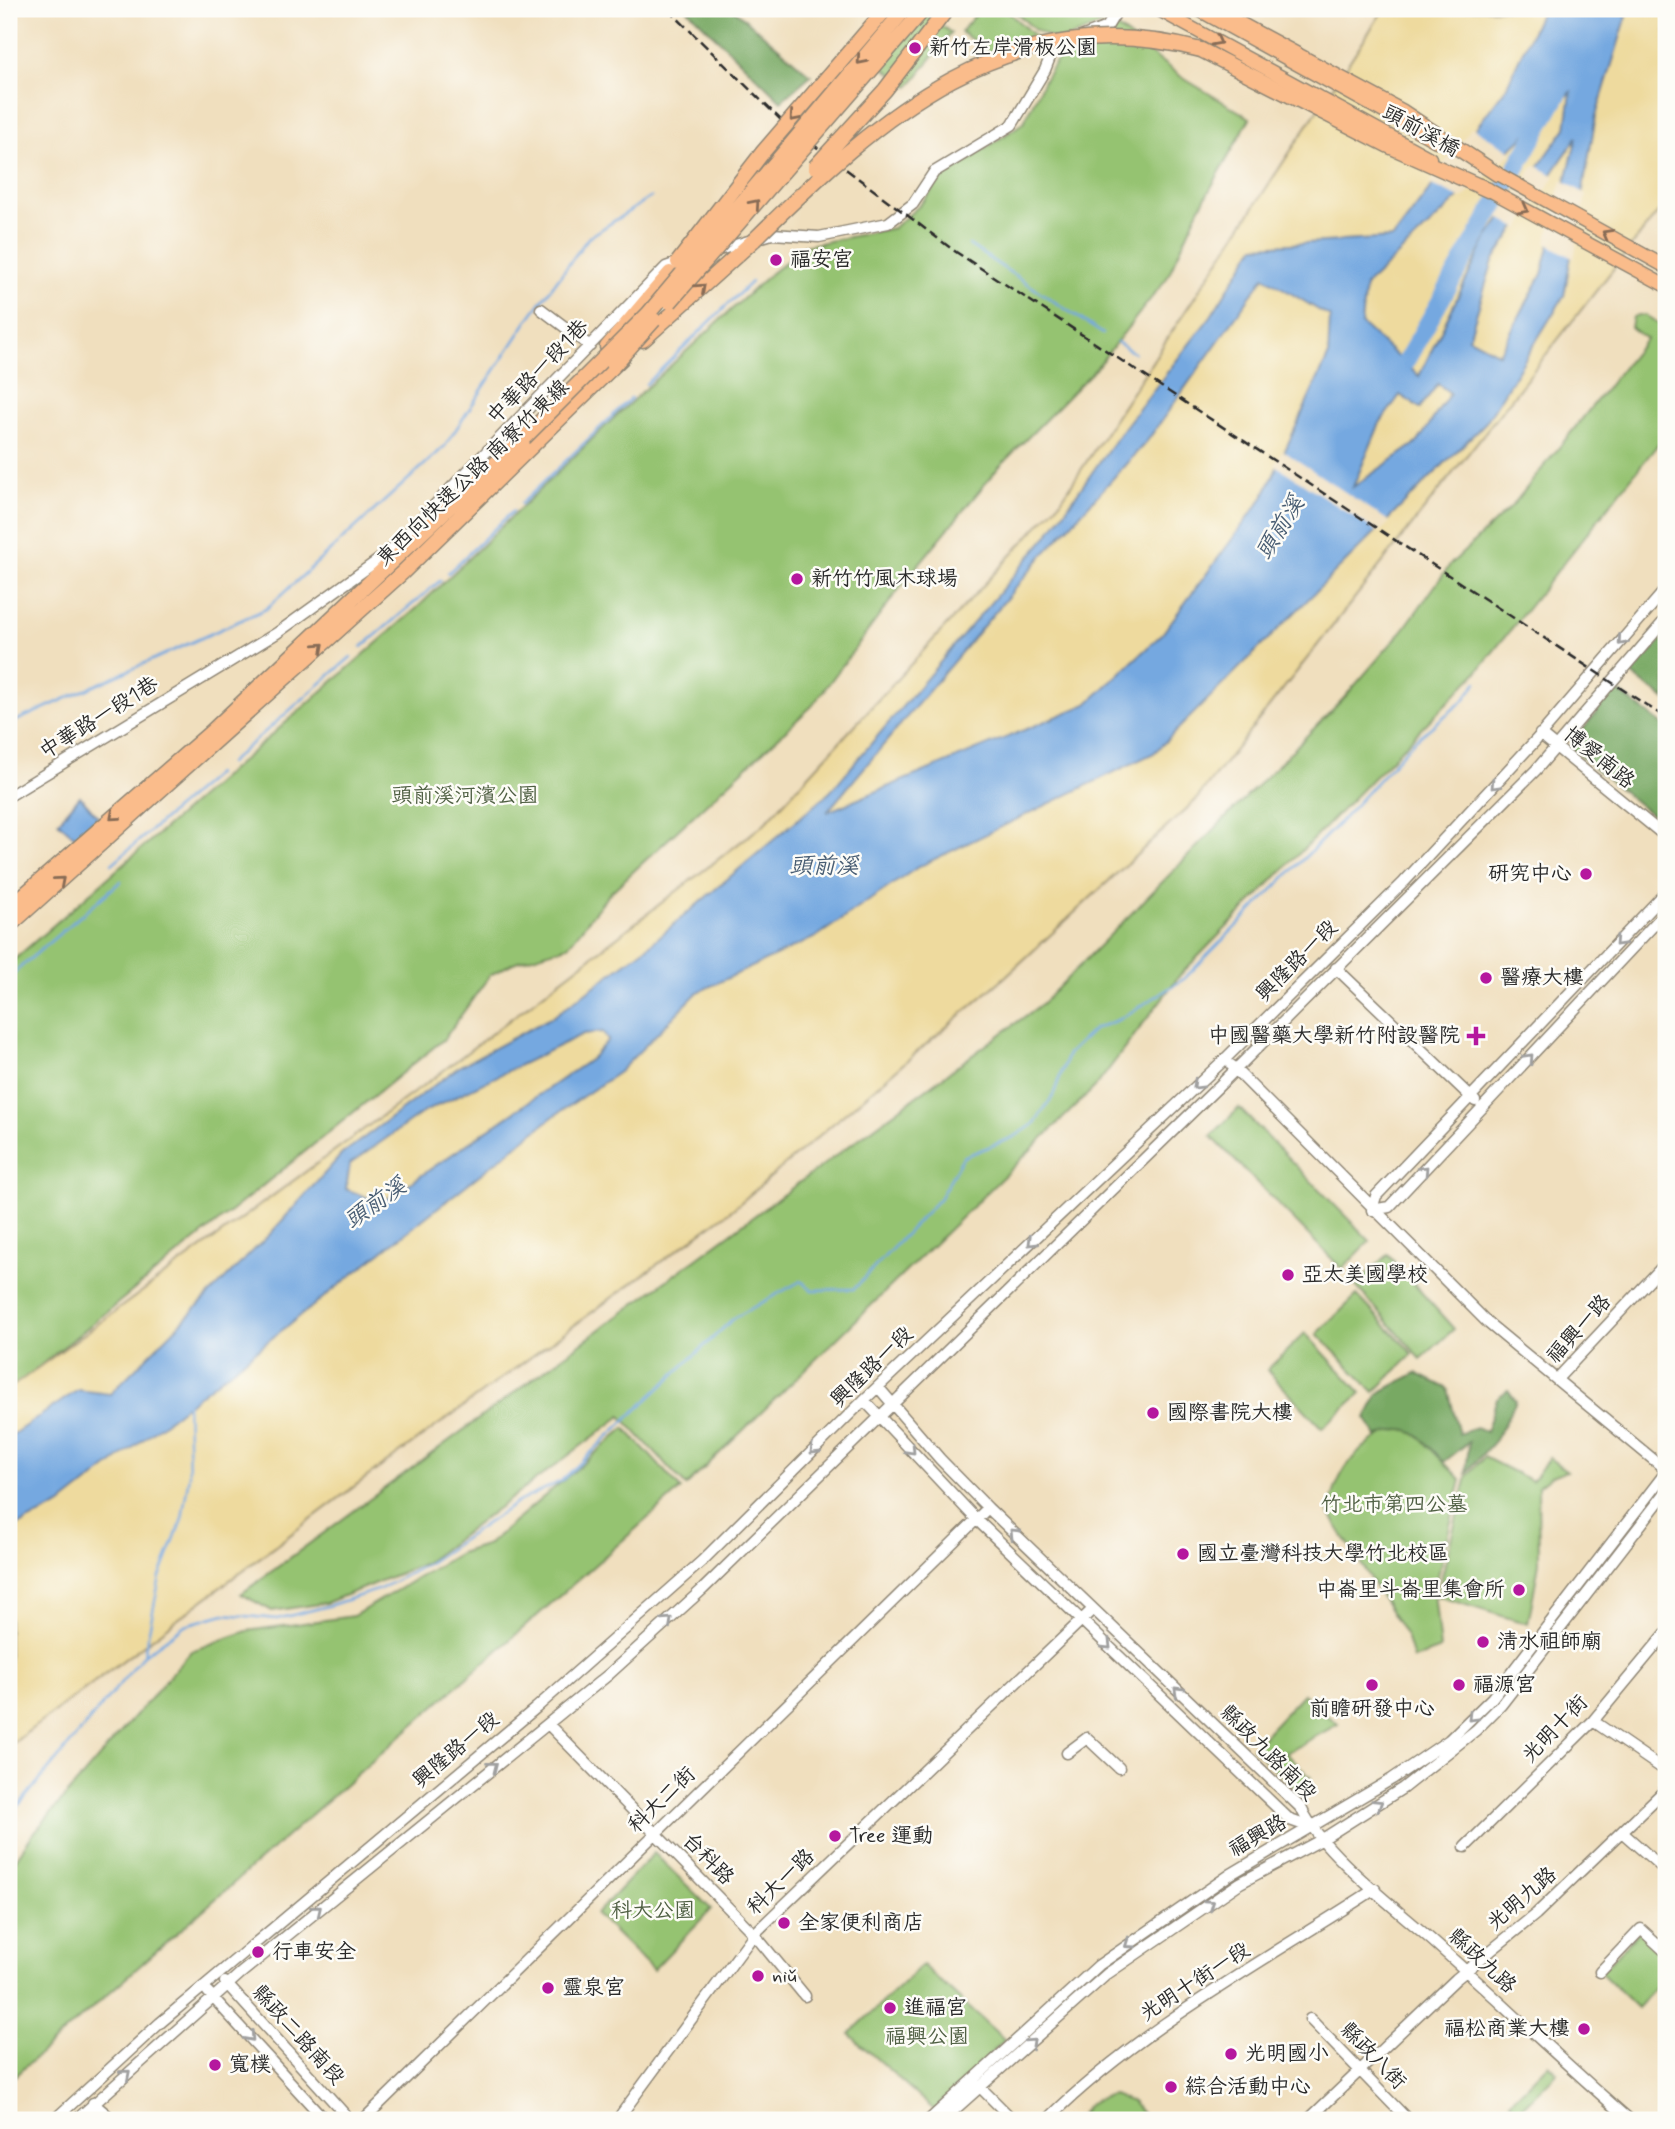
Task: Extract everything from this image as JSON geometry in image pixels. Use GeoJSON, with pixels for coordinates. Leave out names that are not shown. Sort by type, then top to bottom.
{"type":"FeatureCollection","features":[{"type":"Feature","properties":{"kind":"highway"},"geometry":{"type":"LineString","coordinates":[[524,438],[642,306],[764,152],[886,9]]}},
{"type":"Feature","properties":{"kind":"highway","name":"東西向快速公路 南寮竹東線"},"geometry":{"type":"LineString","coordinates":[[9,908],[210,733],[524,438],[648,314],[905,9]]}},
{"type":"Feature","properties":{"kind":"highway","name":"東西向快速公路 南寮竹東線"},"geometry":{"type":"LineString","coordinates":[[9,926],[402,573],[613,366],[924,9]]}},
{"type":"Feature","properties":{"kind":"highway"},"geometry":{"type":"LineString","coordinates":[[754,240],[804,179],[885,90],[947,9]]}},
{"type":"Feature","properties":{"kind":"highway"},"geometry":{"type":"LineString","coordinates":[[1212,9],[1403,112],[1497,174]]}},
{"type":"Feature","properties":{"kind":"highway"},"geometry":{"type":"LineString","coordinates":[[613,366],[754,240],[863,134],[942,74],[999,46],[1029,37],[1082,29],[1139,32],[1201,50],[1387,145],[1488,190]]}},
{"type":"Feature","properties":{"kind":"main road","name":"頭前溪橋"},"geometry":{"type":"LineString","coordinates":[[1157,9],[1666,286]]}},
{"type":"Feature","properties":{"kind":"main road","name":"頭前溪橋"},"geometry":{"type":"LineString","coordinates":[[1197,9],[1666,267]]}},
{"type":"Feature","properties":{"kind":"street","name":"中華路一段1巷"},"geometry":{"type":"LineString","coordinates":[[9,796],[277,633],[388,553],[666,267],[772,234],[818,237],[888,223],[913,204],[934,172],[1012,125],[1045,70],[1054,47],[1107,27],[1118,9]]}},
{"type":"Feature","properties":{"kind":"street"},"geometry":{"type":"LineString","coordinates":[[541,309],[590,346]]}},
{"type":"Feature","properties":{"kind":"street","name":"興隆路一段"},"geometry":{"type":"LineString","coordinates":[[54,2120],[204,1987],[702,1561],[864,1400],[1225,1059],[1404,882],[1540,734],[1666,589]]}},
{"type":"Feature","properties":{"kind":"street","name":"興隆路一段"},"geometry":{"type":"LineString","coordinates":[[76,2120],[213,1997],[488,1770],[548,1724],[703,1589],[894,1405],[1019,1278],[1235,1069],[1556,749],[1666,619]]}},
{"type":"Feature","properties":{"kind":"street","name":"博愛南路"},"geometry":{"type":"LineString","coordinates":[[1540,734],[1666,837]]}},
{"type":"Feature","properties":{"kind":"street"},"geometry":{"type":"LineString","coordinates":[[1372,1210],[1376,1196],[1666,892]]}},
{"type":"Feature","properties":{"kind":"street"},"geometry":{"type":"LineString","coordinates":[[1372,1210],[1389,1207],[1666,912]]}},
{"type":"Feature","properties":{"kind":"street"},"geometry":{"type":"LineString","coordinates":[[1336,968],[1482,1107]]}},
{"type":"Feature","properties":{"kind":"street"},"geometry":{"type":"LineString","coordinates":[[1225,1059],[1488,1324],[1557,1379]]}},
{"type":"Feature","properties":{"kind":"street","name":"福興一路"},"geometry":{"type":"LineString","coordinates":[[1666,1263],[1557,1379],[1666,1471]]}},
{"type":"Feature","properties":{"kind":"street","name":"縣政九路南段"},"geometry":{"type":"LineString","coordinates":[[878,1387],[940,1459],[988,1508],[1300,1808],[1310,1827]]}},
{"type":"Feature","properties":{"kind":"street","name":"縣政九路南段"},"geometry":{"type":"LineString","coordinates":[[864,1400],[976,1519],[1290,1820],[1310,1827]]}},
{"type":"Feature","properties":{"kind":"street","name":"福興路"},"geometry":{"type":"LineString","coordinates":[[943,2120],[976,2083],[1099,1965],[1231,1874],[1448,1740],[1476,1714],[1619,1537],[1666,1471]]}},
{"type":"Feature","properties":{"kind":"street","name":"福興路"},"geometry":{"type":"LineString","coordinates":[[929,2120],[1107,1975],[1240,1883],[1321,1840],[1403,1788],[1476,1730],[1501,1705],[1666,1492]]}},
{"type":"Feature","properties":{"kind":"street","name":"科大二街"},"geometry":{"type":"LineString","coordinates":[[363,2120],[988,1508]]}},
{"type":"Feature","properties":{"kind":"street","name":"科大一路"},"geometry":{"type":"LineString","coordinates":[[617,2120],[754,1934],[1092,1610]]}},
{"type":"Feature","properties":{"kind":"street","name":"光明十街"},"geometry":{"type":"LineString","coordinates":[[1465,1847],[1592,1720],[1666,1633]]}},
{"type":"Feature","properties":{"kind":"street"},"geometry":{"type":"LineString","coordinates":[[1592,1720],[1666,1771]]}},
{"type":"Feature","properties":{"kind":"street","name":"台科路"},"geometry":{"type":"LineString","coordinates":[[548,1724],[754,1934],[805,1996]]}},
{"type":"Feature","properties":{"kind":"street"},"geometry":{"type":"LineString","coordinates":[[1067,1753],[1087,1738],[1119,1768]]}},
{"type":"Feature","properties":{"kind":"street","name":"光明九路"},"geometry":{"type":"LineString","coordinates":[[1308,2120],[1466,1971],[1536,1914],[1666,1789]]}},
{"type":"Feature","properties":{"kind":"street","name":"縣政九路"},"geometry":{"type":"LineString","coordinates":[[1310,1827],[1466,1971],[1492,1999],[1630,2120]]}},
{"type":"Feature","properties":{"kind":"street"},"geometry":{"type":"LineString","coordinates":[[1623,1833],[1666,1871]]}},
{"type":"Feature","properties":{"kind":"street","name":"光明十街一段"},"geometry":{"type":"LineString","coordinates":[[1047,2120],[1082,2085],[1132,2045],[1375,1889]]}},
{"type":"Feature","properties":{"kind":"street"},"geometry":{"type":"LineString","coordinates":[[1600,1972],[1641,1929],[1666,1952]]}},
{"type":"Feature","properties":{"kind":"street","name":"縣政二路南段"},"geometry":{"type":"LineString","coordinates":[[219,1975],[350,2120]]}},
{"type":"Feature","properties":{"kind":"street","name":"縣政二路南段"},"geometry":{"type":"LineString","coordinates":[[204,1987],[325,2120]]}},
{"type":"Feature","properties":{"kind":"street","name":"縣政八街"},"geometry":{"type":"LineString","coordinates":[[1310,2019],[1408,2120]]}},
{"type":"Feature","properties":{"kind":"street"},"geometry":{"type":"LineString","coordinates":[[976,2083],[1013,2120]]}},
{"type":"Feature","properties":{"kind":"street"},"geometry":{"type":"LineString","coordinates":[[93,2104],[113,2120]]}},
{"type":"Feature","properties":{"kind":"green space"},"geometry":{"type":"Polygon","coordinates":[[[687,9],[733,9],[811,75],[781,101],[687,9]]]}},
{"type":"Feature","properties":{"kind":"green space"},"geometry":{"type":"Polygon","coordinates":[[[980,9],[1005,9],[1044,45],[994,55],[961,32],[980,9]]]}},
{"type":"Feature","properties":{"kind":"green space"},"geometry":{"type":"Polygon","coordinates":[[[1012,9],[1089,9],[1108,22],[1059,42],[1035,30],[1012,9]]]}},
{"type":"Feature","properties":{"kind":"green space","name":"新竹左岸滑板公園"},"geometry":{"type":"Polygon","coordinates":[[[921,10],[951,33],[909,87],[879,64],[921,10]]]}},
{"type":"Feature","properties":{"kind":"green space","name":"頭前溪河濱公園"},"geometry":{"type":"Polygon","coordinates":[[[1112,24],[1183,78],[1250,118],[1199,209],[1167,278],[1096,368],[999,467],[909,576],[812,706],[609,894],[568,946],[513,963],[490,975],[444,1039],[9,1391],[9,964],[417,608],[618,414],[769,275],[805,246],[893,228],[919,206],[940,180],[1024,122],[1044,80],[1062,52],[1112,24]]]}},
{"type":"Feature","properties":{"kind":"green space"},"geometry":{"type":"Polygon","coordinates":[[[1645,315],[1666,328],[1666,434],[1477,672],[1180,975],[1096,1086],[686,1486],[621,1416],[425,1563],[326,1603],[272,1611],[241,1594],[1043,1003],[1343,699],[1403,630],[1451,564],[1513,505],[1646,339],[1631,327],[1633,317],[1645,315]]]}},
{"type":"Feature","properties":{"kind":"green space"},"geometry":{"type":"Polygon","coordinates":[[[1664,637],[1666,638],[1666,700],[1631,674],[1664,637]]]}},
{"type":"Feature","properties":{"kind":"green space"},"geometry":{"type":"Polygon","coordinates":[[[1615,689],[1666,727],[1666,827],[1569,747],[1615,689]]]}},
{"type":"Feature","properties":{"kind":"green space"},"geometry":{"type":"Polygon","coordinates":[[[1239,1108],[1370,1241],[1342,1269],[1211,1136],[1239,1108]]]}},
{"type":"Feature","properties":{"kind":"green space"},"geometry":{"type":"Polygon","coordinates":[[[1388,1255],[1454,1329],[1421,1359],[1355,1285],[1388,1255]]]}},
{"type":"Feature","properties":{"kind":"green space"},"geometry":{"type":"Polygon","coordinates":[[[1357,1295],[1413,1354],[1374,1392],[1317,1334],[1357,1295]]]}},
{"type":"Feature","properties":{"kind":"green space"},"geometry":{"type":"Polygon","coordinates":[[[1305,1333],[1361,1393],[1322,1428],[1267,1370],[1305,1333]]]}},
{"type":"Feature","properties":{"kind":"green space"},"geometry":{"type":"Polygon","coordinates":[[[1416,1373],[1448,1389],[1459,1434],[1476,1427],[1486,1432],[1497,1398],[1508,1390],[1516,1401],[1495,1440],[1466,1473],[1469,1442],[1444,1462],[1422,1439],[1407,1431],[1389,1432],[1377,1437],[1366,1418],[1379,1393],[1416,1373]]]}},
{"type":"Feature","properties":{"kind":"green space"},"geometry":{"type":"Polygon","coordinates":[[[625,1428],[681,1489],[9,2081],[9,1869],[32,1835],[191,1651],[247,1631],[353,1616],[460,1553],[488,1544],[625,1428]]]}},
{"type":"Feature","properties":{"kind":"green space","name":"竹北市第四公墓"},"geometry":{"type":"Polygon","coordinates":[[[1394,1428],[1415,1432],[1461,1480],[1434,1592],[1440,1649],[1413,1659],[1406,1636],[1329,1513],[1337,1485],[1350,1462],[1369,1443],[1394,1428]]]}},
{"type":"Feature","properties":{"kind":"green space"},"geometry":{"type":"Polygon","coordinates":[[[1484,1457],[1532,1481],[1549,1458],[1567,1471],[1551,1476],[1538,1486],[1539,1563],[1528,1624],[1437,1596],[1467,1476],[1484,1457]]]}},
{"type":"Feature","properties":{"kind":"green space"},"geometry":{"type":"Polygon","coordinates":[[[1303,1694],[1338,1724],[1286,1753],[1311,1778],[1296,1790],[1252,1748],[1303,1694]]]}},
{"type":"Feature","properties":{"kind":"green space","name":"科大公園"},"geometry":{"type":"Polygon","coordinates":[[[654,1853],[711,1909],[653,1970],[596,1914],[654,1853]]]}},
{"type":"Feature","properties":{"kind":"green space"},"geometry":{"type":"Polygon","coordinates":[[[1641,1929],[1666,1952],[1666,1976],[1637,2008],[1600,1972],[1641,1929]]]}},
{"type":"Feature","properties":{"kind":"green space","name":"福興公園"},"geometry":{"type":"Polygon","coordinates":[[[922,1965],[1005,2040],[934,2110],[849,2034],[922,1965]]]}},
{"type":"Feature","properties":{"kind":"green space"},"geometry":{"type":"Polygon","coordinates":[[[1548,2064],[1557,2073],[1518,2111],[1510,2102],[1548,2064]]]}},
{"type":"Feature","properties":{"kind":"green space"},"geometry":{"type":"Polygon","coordinates":[[[1113,2095],[1132,2102],[1148,2120],[1078,2120],[1091,2103],[1113,2095]]]}},
{"type":"Feature","properties":{"kind":"sand"},"geometry":{"type":"Polygon","coordinates":[[[1384,9],[1666,9],[1666,202],[1195,801],[1005,977],[733,1209],[367,1477],[9,1746],[9,1389],[435,1077],[764,824],[1060,502],[1384,9]]]}},
{"type":"Feature","properties":{"kind":"water","name":"頭前溪"},"geometry":{"type":"Polygon","coordinates":[[[1542,9],[1629,9],[1596,116],[1564,296],[1486,422],[1154,753],[918,867],[816,937],[698,992],[619,1072],[554,1116],[60,1505],[9,1530],[9,1437],[78,1390],[110,1394],[271,1233],[342,1154],[460,1066],[554,1016],[646,948],[830,792],[1048,535],[1117,437],[1211,316],[1255,246],[1393,238],[1506,88],[1542,9]],[[1571,92],[1365,286],[1361,324],[1419,376],[1485,241],[1566,128],[1571,92]],[[1577,137],[1493,261],[1469,338],[1499,354],[1542,274],[1577,137]],[[1264,277],[1147,441],[1043,555],[827,812],[1087,704],[1162,634],[1264,496],[1328,357],[1330,317],[1264,277]],[[1438,384],[1420,408],[1400,395],[1380,423],[1353,487],[1418,442],[1450,393],[1438,384]],[[603,1032],[583,1034],[422,1113],[350,1164],[346,1189],[381,1203],[591,1059],[608,1040],[603,1032]]]}},
{"type":"Feature","properties":{"kind":"water"},"geometry":{"type":"Polygon","coordinates":[[[80,796],[98,817],[75,837],[58,822],[80,796]]]}},
{"type":"Feature","properties":{"kind":"pier"},"geometry":{"type":"Polygon","coordinates":[[[1472,127],[1513,152],[1462,199],[1429,184],[1472,127]]]}},
{"type":"Feature","properties":{"kind":"pier"},"geometry":{"type":"Polygon","coordinates":[[[1535,165],[1555,176],[1519,229],[1498,217],[1535,165]]]}},
{"type":"Feature","properties":{"kind":"pier"},"geometry":{"type":"Polygon","coordinates":[[[1562,180],[1586,194],[1574,259],[1546,243],[1562,180]]]}},
{"type":"Feature","properties":{"kind":"pier"},"geometry":{"type":"Polygon","coordinates":[[[1282,450],[1390,522],[1379,533],[1275,465],[1282,450]]]}},
{"type":"Feature","properties":{"kind":"waterway","name":"頭前溪"},"geometry":{"type":"LineString","coordinates":[[1394,382],[1559,93]]}},
{"type":"Feature","properties":{"kind":"waterway"},"geometry":{"type":"LineString","coordinates":[[9,724],[266,609],[445,446],[530,317],[588,238],[651,197]]}},
{"type":"Feature","properties":{"kind":"waterway"},"geometry":{"type":"LineString","coordinates":[[969,245],[1103,334]]}},
{"type":"Feature","properties":{"kind":"waterway"},"geometry":{"type":"LineString","coordinates":[[646,384],[751,282]]}},
{"type":"Feature","properties":{"kind":"waterway"},"geometry":{"type":"LineString","coordinates":[[1117,342],[1134,353]]}},
{"type":"Feature","properties":{"kind":"waterway"},"geometry":{"type":"LineString","coordinates":[[521,504],[631,398]]}},
{"type":"Feature","properties":{"kind":"waterway"},"geometry":{"type":"LineString","coordinates":[[448,573],[513,511]]}},
{"type":"Feature","properties":{"kind":"waterway"},"geometry":{"type":"LineString","coordinates":[[362,647],[441,580]]}},
{"type":"Feature","properties":{"kind":"waterway"},"geometry":{"type":"LineString","coordinates":[[229,763],[351,657]]}},
{"type":"Feature","properties":{"kind":"waterway"},"geometry":{"type":"LineString","coordinates":[[9,1817],[144,1655],[185,1625],[224,1614],[277,1619],[380,1589],[427,1564],[518,1502],[561,1481],[734,1318],[801,1281],[812,1290],[854,1289],[939,1199],[963,1157],[1014,1137],[1034,1124],[1053,1096],[1068,1054],[1094,1029],[1120,1019],[1184,979],[1339,823],[1413,742],[1463,701],[1477,682]]}},
{"type":"Feature","properties":{"kind":"waterway"},"geometry":{"type":"LineString","coordinates":[[112,864],[216,774]]}},
{"type":"Feature","properties":{"kind":"waterway"},"geometry":{"type":"LineString","coordinates":[[9,977],[121,881]]}},
{"type":"Feature","properties":{"kind":"waterway"},"geometry":{"type":"LineString","coordinates":[[144,1655],[160,1577],[182,1519],[189,1475],[187,1402]]}},
{"type":"Feature","properties":{"kind":"railway"},"geometry":{"type":"LineString","coordinates":[[668,9],[782,121],[956,252],[1666,718]]}},
{"type":"Feature","properties":{"kind":"place","name":"新竹左岸滑板公園"},"geometry":{"type":"Point","coordinates":[915,48]}},
{"type":"Feature","properties":{"kind":"place","name":"福安宮"},"geometry":{"type":"Point","coordinates":[776,260]}},
{"type":"Feature","properties":{"kind":"place","name":"新竹竹風木球場"},"geometry":{"type":"Point","coordinates":[797,579]}},
{"type":"Feature","properties":{"kind":"place","name":"研究中心"},"geometry":{"type":"Point","coordinates":[1586,874]}},
{"type":"Feature","properties":{"kind":"place","name":"醫療大樓"},"geometry":{"type":"Point","coordinates":[1486,978]}},
{"type":"Feature","properties":{"kind":"place","name":"中國醫藥大學新竹附設醫院"},"geometry":{"type":"Point","coordinates":[1476,1036]}},
{"type":"Feature","properties":{"kind":"place","name":"亞太美國學校"},"geometry":{"type":"Point","coordinates":[1288,1275]}},
{"type":"Feature","properties":{"kind":"place","name":"國際書院大樓"},"geometry":{"type":"Point","coordinates":[1153,1413]}},
{"type":"Feature","properties":{"kind":"place","name":"國立臺灣科技大學竹北校區"},"geometry":{"type":"Point","coordinates":[1183,1554]}},
{"type":"Feature","properties":{"kind":"place","name":"中崙里斗崙里集會所"},"geometry":{"type":"Point","coordinates":[1519,1590]}},
{"type":"Feature","properties":{"kind":"place","name":"清水祖師廟"},"geometry":{"type":"Point","coordinates":[1483,1642]}},
{"type":"Feature","properties":{"kind":"place","name":"前瞻研發中心"},"geometry":{"type":"Point","coordinates":[1372,1685]}},
{"type":"Feature","properties":{"kind":"place","name":"福源宮"},"geometry":{"type":"Point","coordinates":[1459,1685]}},
{"type":"Feature","properties":{"kind":"place","name":"Tree 運動"},"geometry":{"type":"Point","coordinates":[835,1836]}},
{"type":"Feature","properties":{"kind":"place","name":"全家便利商店"},"geometry":{"type":"Point","coordinates":[784,1923]}},
{"type":"Feature","properties":{"kind":"place","name":"行車安全"},"geometry":{"type":"Point","coordinates":[258,1952]}},
{"type":"Feature","properties":{"kind":"place","name":"niǔ"},"geometry":{"type":"Point","coordinates":[758,1976]}},
{"type":"Feature","properties":{"kind":"place","name":"靈泉宮"},"geometry":{"type":"Point","coordinates":[548,1988]}},
{"type":"Feature","properties":{"kind":"place","name":"進福宮"},"geometry":{"type":"Point","coordinates":[890,2008]}},
{"type":"Feature","properties":{"kind":"place","name":"福松商業大樓"},"geometry":{"type":"Point","coordinates":[1584,2029]}},
{"type":"Feature","properties":{"kind":"place","name":"光明國小"},"geometry":{"type":"Point","coordinates":[1231,2054]}},
{"type":"Feature","properties":{"kind":"place","name":"寬樸"},"geometry":{"type":"Point","coordinates":[215,2065]}},
{"type":"Feature","properties":{"kind":"place","name":"綜合活動中心"},"geometry":{"type":"Point","coordinates":[1171,2087]}}]}
